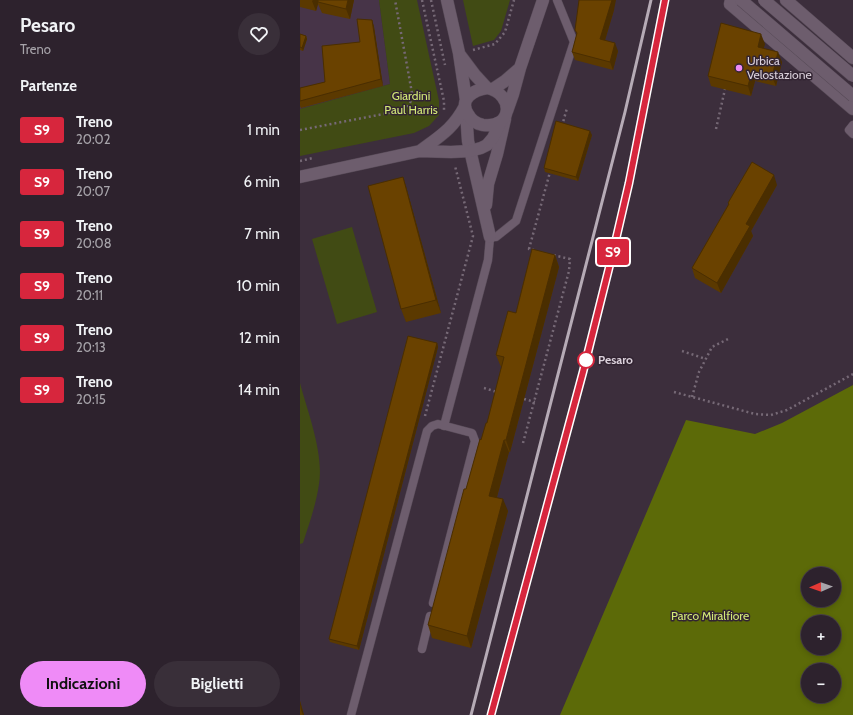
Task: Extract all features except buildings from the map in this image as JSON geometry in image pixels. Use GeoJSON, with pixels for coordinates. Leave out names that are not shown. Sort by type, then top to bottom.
{"type":"FeatureCollection","features":[{"type":"Feature","properties":{"kind":"street"},"geometry":{"type":"LineString","coordinates":[[448,0],[459,53],[466,106],[468,141],[490,237]]}},
{"type":"Feature","properties":{"kind":"street"},"geometry":{"type":"LineString","coordinates":[[300,176],[420,151],[470,151],[487,145],[493,138],[514,94],[520,68],[543,0]]}},
{"type":"Feature","properties":{"kind":"street"},"geometry":{"type":"LineString","coordinates":[[731,0],[730,4],[853,108]]}},
{"type":"Feature","properties":{"kind":"street"},"geometry":{"type":"LineString","coordinates":[[741,0],[853,96]]}},
{"type":"Feature","properties":{"kind":"street"},"geometry":{"type":"LineString","coordinates":[[764,0],[853,75]]}},
{"type":"Feature","properties":{"kind":"street"},"geometry":{"type":"LineString","coordinates":[[786,0],[853,58]]}},
{"type":"Feature","properties":{"kind":"street"},"geometry":{"type":"LineString","coordinates":[[459,53],[475,75],[490,89],[503,96],[507,104],[497,154],[488,184],[485,214]]}},
{"type":"Feature","properties":{"kind":"street"},"geometry":{"type":"LineString","coordinates":[[420,151],[448,130],[458,119],[466,106],[468,96],[473,92],[490,89],[505,81],[520,68]]}},
{"type":"Feature","properties":{"kind":"street"},"geometry":{"type":"LineString","coordinates":[[835,93],[840,81],[848,75],[853,75]]}},
{"type":"Feature","properties":{"kind":"street"},"geometry":{"type":"LineString","coordinates":[[466,106],[469,117],[480,124],[490,126],[504,117]]}},
{"type":"Feature","properties":{"kind":"lane"},"geometry":{"type":"LineString","coordinates":[[444,426],[488,260],[490,237],[496,237],[516,221],[574,42],[558,0]]}},
{"type":"Feature","properties":{"kind":"lane"},"geometry":{"type":"LineString","coordinates":[[853,125],[849,130],[853,134]]}},
{"type":"Feature","properties":{"kind":"lane"},"geometry":{"type":"LineString","coordinates":[[351,715],[427,431],[432,426],[438,424],[472,433],[476,441],[422,649]]}},
{"type":"Feature","properties":{"kind":"path"},"geometry":{"type":"LineString","coordinates":[[300,130],[398,111],[407,108],[411,103],[412,93],[395,0]]}},
{"type":"Feature","properties":{"kind":"path"},"geometry":{"type":"LineString","coordinates":[[422,0],[444,101],[444,117],[447,111]]}},
{"type":"Feature","properties":{"kind":"path"},"geometry":{"type":"LineString","coordinates":[[431,0],[446,71]]}},
{"type":"Feature","properties":{"kind":"path"},"geometry":{"type":"LineString","coordinates":[[473,50],[495,44],[505,32],[514,0]]}},
{"type":"Feature","properties":{"kind":"path"},"geometry":{"type":"LineString","coordinates":[[716,129],[725,89]]}},
{"type":"Feature","properties":{"kind":"path"},"geometry":{"type":"LineString","coordinates":[[562,128],[568,105]]}},
{"type":"Feature","properties":{"kind":"path"},"geometry":{"type":"LineString","coordinates":[[300,161],[315,158]]}},
{"type":"Feature","properties":{"kind":"path"},"geometry":{"type":"LineString","coordinates":[[424,421],[473,236],[455,165]]}},
{"type":"Feature","properties":{"kind":"path"},"geometry":{"type":"LineString","coordinates":[[538,251],[529,249],[551,166]]}},
{"type":"Feature","properties":{"kind":"path"},"geometry":{"type":"LineString","coordinates":[[524,443],[569,271],[570,259],[551,254]]}},
{"type":"Feature","properties":{"kind":"path"},"geometry":{"type":"LineString","coordinates":[[692,398],[699,372],[712,346],[728,339]]}},
{"type":"Feature","properties":{"kind":"path"},"geometry":{"type":"LineString","coordinates":[[682,350],[706,359]]}},
{"type":"Feature","properties":{"kind":"path"},"geometry":{"type":"LineString","coordinates":[[545,361],[548,362],[549,359]]}},
{"type":"Feature","properties":{"kind":"path"},"geometry":{"type":"LineString","coordinates":[[674,392],[755,414],[771,415],[787,410],[853,374]]}},
{"type":"Feature","properties":{"kind":"path"},"geometry":{"type":"LineString","coordinates":[[484,388],[500,392]]}},
{"type":"Feature","properties":{"kind":"path"},"geometry":{"type":"LineString","coordinates":[[524,399],[535,402]]}},
{"type":"Feature","properties":{"kind":"shaded area"},"geometry":{"type":"Polygon","coordinates":[[[300,0],[379,0],[390,84],[300,109],[300,0]]]}},
{"type":"Feature","properties":{"kind":"green space","name":"Giardini Paul Harris"},"geometry":{"type":"Polygon","coordinates":[[[379,0],[417,0],[439,101],[439,115],[429,126],[414,133],[300,156],[300,109],[390,84],[379,0]]]}},
{"type":"Feature","properties":{"kind":"green space"},"geometry":{"type":"Polygon","coordinates":[[[463,0],[510,0],[501,31],[494,40],[473,46],[463,0]]]}},
{"type":"Feature","properties":{"kind":"green space"},"geometry":{"type":"Polygon","coordinates":[[[352,227],[377,312],[337,324],[312,239],[352,227]]]}},
{"type":"Feature","properties":{"kind":"green space"},"geometry":{"type":"Polygon","coordinates":[[[300,383],[317,447],[320,472],[318,492],[314,507],[303,543],[300,544],[300,383]]]}},
{"type":"Feature","properties":{"kind":"green space","name":"Parco Miralfiore"},"geometry":{"type":"Polygon","coordinates":[[[853,385],[853,715],[560,715],[686,420],[755,434],[782,423],[853,385]]]}},
{"type":"Feature","properties":{"kind":"railway"},"geometry":{"type":"LineString","coordinates":[[471,715],[625,112],[651,0]]}},
{"type":"Feature","properties":{"kind":"railway"},"geometry":{"type":"LineString","coordinates":[[491,715],[583,372],[613,252],[629,183],[665,0]]}},
{"type":"Feature","properties":{"kind":"train","name":"S9"},"geometry":{"type":"LineString","coordinates":[[491,715],[583,372],[613,252],[629,183],[665,0]]}},
{"type":"Feature","properties":{"kind":"place","name":"Urbica Velostazione"},"geometry":{"type":"Point","coordinates":[739,68]}},
{"type":"Feature","properties":{"kind":"place","name":"Pesaro"},"geometry":{"type":"Point","coordinates":[586,360]}}]}
